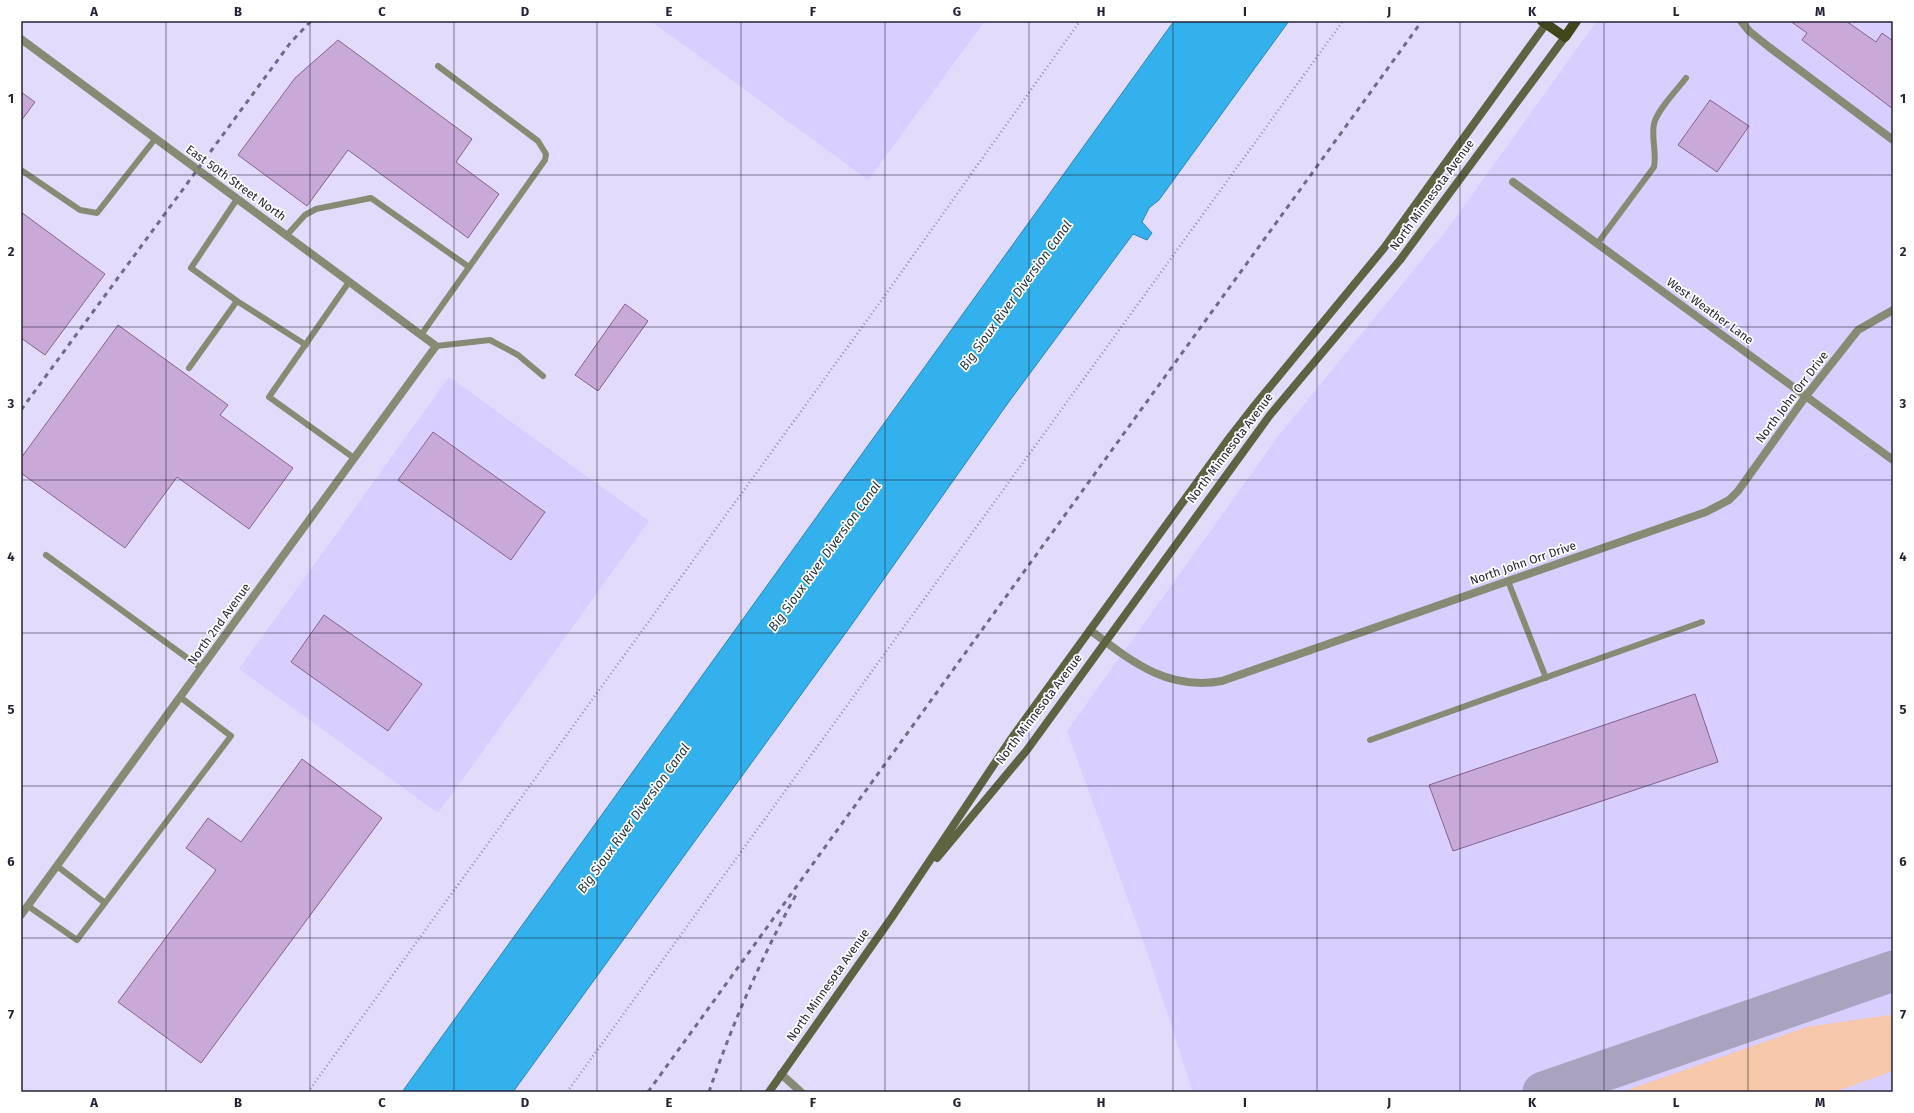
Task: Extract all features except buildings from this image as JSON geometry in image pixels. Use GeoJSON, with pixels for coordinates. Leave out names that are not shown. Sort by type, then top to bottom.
{"type":"FeatureCollection","features":[{"type":"Feature","properties":{"kind":"main road","name":"North Minnesota Avenue"},"geometry":{"type":"LineString","coordinates":[[908,893],[1027,750],[1270,415],[1400,260],[1565,38],[1576,21]]}},
{"type":"Feature","properties":{"kind":"main road","name":"North Minnesota Avenue"},"geometry":{"type":"LineString","coordinates":[[769,1092],[908,893],[1011,739],[1090,630],[1255,405],[1404,221],[1545,22]]}},
{"type":"Feature","properties":{"kind":"main road"},"geometry":{"type":"LineString","coordinates":[[1545,22],[1565,38]]}},
{"type":"Feature","properties":{"kind":"street"},"geometry":{"type":"LineString","coordinates":[[1741,21],[1769,47],[1893,140]]}},
{"type":"Feature","properties":{"kind":"street","name":"East 50th Street North"},"geometry":{"type":"LineString","coordinates":[[21,39],[436,346]]}},
{"type":"Feature","properties":{"kind":"street","name":"West Weather Lane"},"geometry":{"type":"LineString","coordinates":[[1514,182],[1893,460]]}},
{"type":"Feature","properties":{"kind":"street","name":"North John Orr Drive"},"geometry":{"type":"LineString","coordinates":[[1090,630],[1138,665],[1158,675],[1177,681],[1207,684],[1222,681],[1706,512],[1719,506],[1738,491],[1806,396],[1858,330],[1893,310]]}},
{"type":"Feature","properties":{"kind":"street","name":"North 2nd Avenue"},"geometry":{"type":"LineString","coordinates":[[21,915],[436,346]]}},
{"type":"Feature","properties":{"kind":"street"},"geometry":{"type":"LineString","coordinates":[[782,1074],[801,1092]]}},
{"type":"Feature","properties":{"kind":"lane"},"geometry":{"type":"LineString","coordinates":[[421,335],[545,160],[546,154],[538,141],[438,66]]}},
{"type":"Feature","properties":{"kind":"lane"},"geometry":{"type":"LineString","coordinates":[[1598,244],[1654,167],[1656,157],[1653,125],[1657,116],[1686,78]]}},
{"type":"Feature","properties":{"kind":"lane"},"geometry":{"type":"LineString","coordinates":[[21,170],[80,210],[97,213],[155,139]]}},
{"type":"Feature","properties":{"kind":"lane"},"geometry":{"type":"LineString","coordinates":[[286,236],[305,215],[316,209],[371,198],[469,267]]}},
{"type":"Feature","properties":{"kind":"lane"},"geometry":{"type":"LineString","coordinates":[[237,199],[191,268],[237,301],[306,344]]}},
{"type":"Feature","properties":{"kind":"lane"},"geometry":{"type":"LineString","coordinates":[[349,282],[269,397],[354,458]]}},
{"type":"Feature","properties":{"kind":"lane"},"geometry":{"type":"LineString","coordinates":[[189,368],[237,301]]}},
{"type":"Feature","properties":{"kind":"lane"},"geometry":{"type":"LineString","coordinates":[[436,346],[490,340],[518,356],[544,376]]}},
{"type":"Feature","properties":{"kind":"lane"},"geometry":{"type":"LineString","coordinates":[[46,555],[201,668]]}},
{"type":"Feature","properties":{"kind":"lane"},"geometry":{"type":"LineString","coordinates":[[1508,581],[1546,678]]}},
{"type":"Feature","properties":{"kind":"lane"},"geometry":{"type":"LineString","coordinates":[[1370,740],[1702,622]]}},
{"type":"Feature","properties":{"kind":"lane"},"geometry":{"type":"LineString","coordinates":[[28,906],[77,940],[231,736],[180,697]]}},
{"type":"Feature","properties":{"kind":"lane"},"geometry":{"type":"LineString","coordinates":[[57,866],[105,903]]}},
{"type":"Feature","properties":{"kind":"path"},"geometry":{"type":"LineString","coordinates":[[308,1092],[878,305],[1080,21]]}},
{"type":"Feature","properties":{"kind":"path"},"geometry":{"type":"LineString","coordinates":[[567,1092],[1343,21]]}},
{"type":"Feature","properties":{"kind":"shaded area"},"geometry":{"type":"Polygon","coordinates":[[[651,21],[985,21],[868,180],[651,21]]]}},
{"type":"Feature","properties":{"kind":"shaded area"},"geometry":{"type":"Polygon","coordinates":[[[1597,21],[1893,21],[1893,1092],[1193,1092],[1150,960],[1067,731],[1279,435],[1448,228],[1597,21]]]}},
{"type":"Feature","properties":{"kind":"shaded area"},"geometry":{"type":"Polygon","coordinates":[[[449,377],[649,521],[438,813],[239,669],[449,377]]]}},
{"type":"Feature","properties":{"kind":"shaded area"},"geometry":{"type":"Polygon","coordinates":[[[1893,1015],[1893,1071],[1834,1092],[1622,1092],[1807,1027],[1893,1015]]]}},
{"type":"Feature","properties":{"kind":"water","name":"Big Sioux River Diversion Canal"},"geometry":{"type":"Polygon","coordinates":[[[1174,21],[1289,21],[1159,200],[1149,208],[1142,222],[1152,233],[1147,240],[1133,234],[1008,403],[850,627],[513,1092],[402,1092],[1174,21]]]}},
{"type":"Feature","properties":{"kind":"taxiway"},"geometry":{"type":"LineString","coordinates":[[1543,1092],[1893,971]]}},
{"type":"Feature","properties":{"kind":"railway"},"geometry":{"type":"LineString","coordinates":[[21,410],[291,42],[311,21]]}},
{"type":"Feature","properties":{"kind":"railway"},"geometry":{"type":"LineString","coordinates":[[648,1092],[1422,21]]}},
{"type":"Feature","properties":{"kind":"railway"},"geometry":{"type":"LineString","coordinates":[[709,1092],[748,991],[797,893]]}}]}
